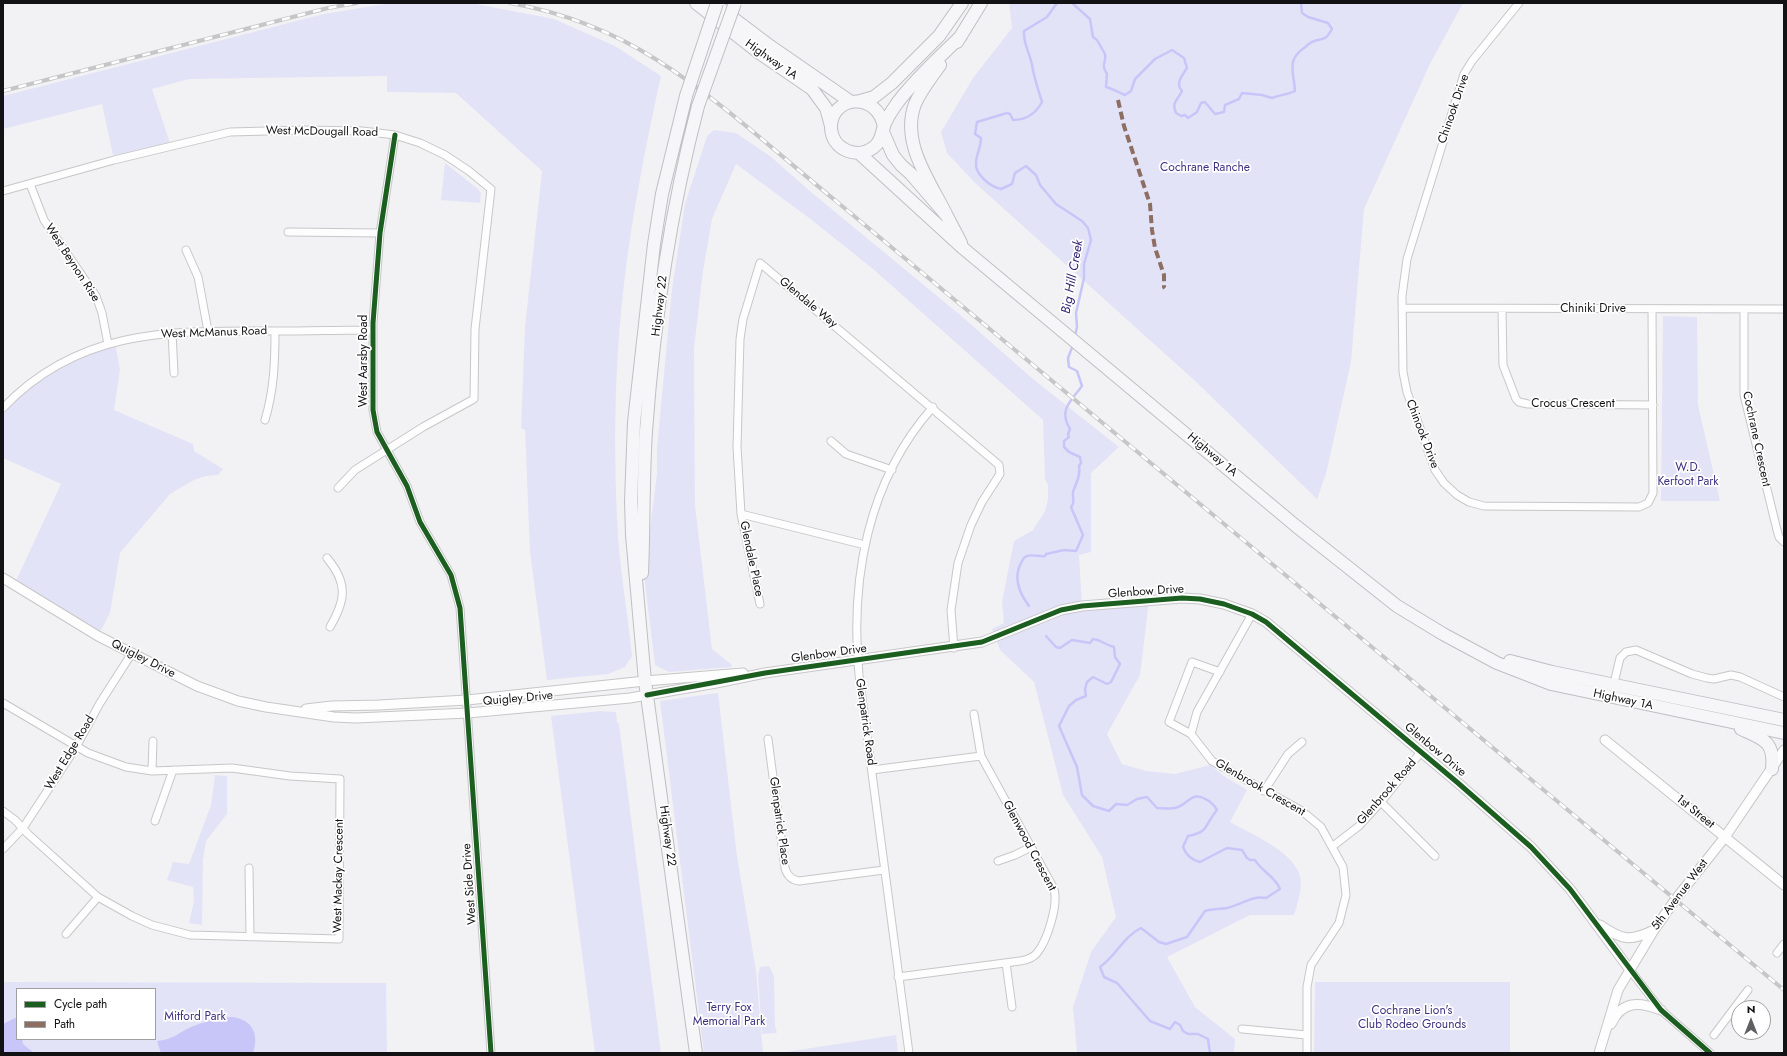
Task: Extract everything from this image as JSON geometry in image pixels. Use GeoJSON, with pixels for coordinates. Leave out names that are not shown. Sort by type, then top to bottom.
{"type":"FeatureCollection","features":[{"type":"Feature","properties":{"kind":"main road","name":"Highway 1A"},"geometry":{"type":"LineString","coordinates":[[696,3],[758,52],[812,89],[826,108],[831,128]]}},
{"type":"Feature","properties":{"kind":"main road","name":"Highway 1A"},"geometry":{"type":"LineString","coordinates":[[713,3],[770,46],[855,102]]}},
{"type":"Feature","properties":{"kind":"main road","name":"Highway 22"},"geometry":{"type":"LineString","coordinates":[[696,1053],[648,694],[645,681],[631,521],[634,422],[654,244],[662,194],[686,96],[717,3]]}},
{"type":"Feature","properties":{"kind":"main road","name":"Highway 22"},"geometry":{"type":"LineString","coordinates":[[639,618],[646,432],[651,374],[673,213],[682,168],[698,106],[735,3]]}},
{"type":"Feature","properties":{"kind":"main road"},"geometry":{"type":"LineString","coordinates":[[962,3],[939,36],[892,83],[874,97],[843,106],[836,112],[832,120],[831,128],[833,137],[843,149],[859,153],[868,151],[875,147],[880,140],[883,129],[899,101],[962,36]]}},
{"type":"Feature","properties":{"kind":"main road"},"geometry":{"type":"LineString","coordinates":[[947,216],[919,161],[911,133],[912,118],[915,105],[924,88],[962,36],[981,3]]}},
{"type":"Feature","properties":{"kind":"main road"},"geometry":{"type":"LineString","coordinates":[[855,102],[874,107],[879,112],[883,129]]}},
{"type":"Feature","properties":{"kind":"main road","name":"Highway 1A"},"geometry":{"type":"LineString","coordinates":[[883,129],[893,155],[947,216],[964,249]]}},
{"type":"Feature","properties":{"kind":"main road","name":"Highway 1A"},"geometry":{"type":"LineString","coordinates":[[859,153],[964,249],[1296,526],[1397,606],[1443,634],[1497,663],[1551,684],[1611,698],[1784,733]]}},
{"type":"Feature","properties":{"kind":"main road","name":"Highway 1A"},"geometry":{"type":"LineString","coordinates":[[1469,648],[1552,672],[1784,720]]}},
{"type":"Feature","properties":{"kind":"main road"},"geometry":{"type":"LineString","coordinates":[[1724,721],[1765,742],[1772,752],[1772,768]]}},
{"type":"Feature","properties":{"kind":"street","name":"Chinook Drive"},"geometry":{"type":"LineString","coordinates":[[1519,3],[1469,65],[1462,79],[1408,252],[1402,308],[1403,372],[1407,392],[1435,470],[1451,490],[1469,502],[1493,506],[1639,507],[1646,505],[1651,499],[1653,493],[1652,309]]}},
{"type":"Feature","properties":{"kind":"street","name":"West McDougall Road"},"geometry":{"type":"LineString","coordinates":[[3,191],[114,160],[230,132],[312,130],[362,131],[396,135],[420,143],[445,155],[469,171],[491,189],[475,329],[474,398],[423,427],[388,450]]}},
{"type":"Feature","properties":{"kind":"street","name":"West Aarsby Road"},"geometry":{"type":"LineString","coordinates":[[396,135],[380,233],[373,330],[373,410],[377,432],[407,486],[420,522],[451,575],[460,608],[468,713]]}},
{"type":"Feature","properties":{"kind":"street","name":"West Beynon Rise"},"geometry":{"type":"LineString","coordinates":[[30,184],[44,220],[96,296],[102,313],[108,344]]}},
{"type":"Feature","properties":{"kind":"street"},"geometry":{"type":"LineString","coordinates":[[288,232],[380,233]]}},
{"type":"Feature","properties":{"kind":"street"},"geometry":{"type":"LineString","coordinates":[[186,250],[198,277],[208,331]]}},
{"type":"Feature","properties":{"kind":"street","name":"Glendale Way"},"geometry":{"type":"LineString","coordinates":[[741,514],[737,447],[740,339],[743,319],[760,263],[996,462],[1000,471],[971,525],[958,563],[951,610],[954,648]]}},
{"type":"Feature","properties":{"kind":"street","name":"Chiniki Drive"},"geometry":{"type":"LineString","coordinates":[[1402,308],[1784,309]]}},
{"type":"Feature","properties":{"kind":"street","name":"Crocus Crescent"},"geometry":{"type":"LineString","coordinates":[[1502,309],[1502,361],[1514,395],[1519,402],[1528,404],[1653,405]]}},
{"type":"Feature","properties":{"kind":"street","name":"Cochrane Crescent"},"geometry":{"type":"LineString","coordinates":[[1744,309],[1745,401],[1777,530],[1779,537],[1784,542]]}},
{"type":"Feature","properties":{"kind":"street","name":"West McManus Road"},"geometry":{"type":"LineString","coordinates":[[3,408],[29,383],[48,369],[78,354],[108,344],[172,332],[373,330]]}},
{"type":"Feature","properties":{"kind":"street"},"geometry":{"type":"LineString","coordinates":[[265,420],[272,397],[276,360],[276,331]]}},
{"type":"Feature","properties":{"kind":"street"},"geometry":{"type":"LineString","coordinates":[[172,332],[174,373]]}},
{"type":"Feature","properties":{"kind":"street","name":"Glenpatrick Road"},"geometry":{"type":"LineString","coordinates":[[909,1053],[884,870],[858,660],[856,627],[857,596],[865,545],[875,510],[892,470],[911,436],[932,407]]}},
{"type":"Feature","properties":{"kind":"street"},"geometry":{"type":"LineString","coordinates":[[831,441],[846,454],[892,470]]}},
{"type":"Feature","properties":{"kind":"street"},"geometry":{"type":"LineString","coordinates":[[338,488],[355,470],[388,450]]}},
{"type":"Feature","properties":{"kind":"street"},"geometry":{"type":"LineString","coordinates":[[741,514],[865,545]]}},
{"type":"Feature","properties":{"kind":"street","name":"Glendale Place"},"geometry":{"type":"LineString","coordinates":[[741,514],[760,604]]}},
{"type":"Feature","properties":{"kind":"street"},"geometry":{"type":"LineString","coordinates":[[327,558],[337,570],[342,582],[343,595],[339,612],[330,627]]}},
{"type":"Feature","properties":{"kind":"street","name":"Quigley Drive"},"geometry":{"type":"LineString","coordinates":[[3,578],[98,636],[132,654],[197,686],[238,701],[356,718],[380,718],[468,713],[550,706],[648,694]]}},
{"type":"Feature","properties":{"kind":"street","name":"Glenbow Drive"},"geometry":{"type":"LineString","coordinates":[[648,694],[765,673],[954,648],[982,642],[1061,610],[1082,606],[1182,598],[1200,599],[1224,604],[1252,614],[1266,622],[1421,752],[1531,847],[1570,889],[1630,970]]}},
{"type":"Feature","properties":{"kind":"street"},"geometry":{"type":"LineString","coordinates":[[1220,672],[1192,662],[1169,722],[1191,734],[1197,712],[1220,672],[1252,614]]}},
{"type":"Feature","properties":{"kind":"street"},"geometry":{"type":"LineString","coordinates":[[1611,698],[1620,658],[1626,652],[1636,650],[1692,674],[1718,679],[1726,675],[1740,677],[1784,697]]}},
{"type":"Feature","properties":{"kind":"street","name":"West Edge Road"},"geometry":{"type":"LineString","coordinates":[[3,849],[16,834],[24,828],[76,747],[100,703],[124,669],[132,654]]}},
{"type":"Feature","properties":{"kind":"street","name":"Glenbow Drive"},"geometry":{"type":"LineString","coordinates":[[645,681],[661,681],[732,673],[765,673]]}},
{"type":"Feature","properties":{"kind":"street","name":"Quigley Drive"},"geometry":{"type":"LineString","coordinates":[[294,710],[332,706],[467,700],[645,681]]}},
{"type":"Feature","properties":{"kind":"street","name":"West Mackay Crescent"},"geometry":{"type":"LineString","coordinates":[[3,703],[76,747],[102,759],[126,767],[152,770],[232,768],[290,776],[340,780],[339,939],[190,935],[175,932],[145,922],[98,897],[24,828],[3,811]]}},
{"type":"Feature","properties":{"kind":"street","name":"West Side Drive"},"geometry":{"type":"LineString","coordinates":[[468,713],[491,1053]]}},
{"type":"Feature","properties":{"kind":"street","name":"Glenwood Crescent"},"geometry":{"type":"LineString","coordinates":[[898,977],[1026,960],[1037,952],[1056,908],[1056,892],[981,756],[974,714]]}},
{"type":"Feature","properties":{"kind":"street","name":"Glenbrook Crescent"},"geometry":{"type":"LineString","coordinates":[[1191,734],[1212,761],[1302,811],[1321,828],[1343,867],[1346,895],[1339,923],[1312,965],[1307,987],[1307,1053]]}},
{"type":"Feature","properties":{"kind":"street","name":"Glenpatrick Place"},"geometry":{"type":"LineString","coordinates":[[768,739],[786,870],[788,875],[796,880],[803,880],[884,870]]}},
{"type":"Feature","properties":{"kind":"street"},"geometry":{"type":"LineString","coordinates":[[152,770],[153,740]]}},
{"type":"Feature","properties":{"kind":"street","name":"1st Street"},"geometry":{"type":"LineString","coordinates":[[1605,740],[1784,885]]}},
{"type":"Feature","properties":{"kind":"street"},"geometry":{"type":"LineString","coordinates":[[1264,791],[1288,754],[1302,742]]}},
{"type":"Feature","properties":{"kind":"street","name":"5th Avenue West"},"geometry":{"type":"LineString","coordinates":[[1599,1053],[1618,990],[1654,930],[1675,900],[1725,836],[1784,750]]}},
{"type":"Feature","properties":{"kind":"street","name":"Glenbrook Road"},"geometry":{"type":"LineString","coordinates":[[1332,846],[1359,826],[1381,802],[1421,752]]}},
{"type":"Feature","properties":{"kind":"street"},"geometry":{"type":"LineString","coordinates":[[872,770],[981,756]]}},
{"type":"Feature","properties":{"kind":"street"},"geometry":{"type":"LineString","coordinates":[[156,821],[173,770]]}},
{"type":"Feature","properties":{"kind":"street"},"geometry":{"type":"LineString","coordinates":[[1381,802],[1436,856]]}},
{"type":"Feature","properties":{"kind":"street"},"geometry":{"type":"LineString","coordinates":[[998,860],[1015,856],[1031,847]]}},
{"type":"Feature","properties":{"kind":"street"},"geometry":{"type":"LineString","coordinates":[[249,868],[250,937]]}},
{"type":"Feature","properties":{"kind":"street"},"geometry":{"type":"LineString","coordinates":[[66,934],[98,897]]}},
{"type":"Feature","properties":{"kind":"street"},"geometry":{"type":"LineString","coordinates":[[1594,921],[1621,938],[1637,937],[1654,930]]}},
{"type":"Feature","properties":{"kind":"street"},"geometry":{"type":"LineString","coordinates":[[1777,953],[1784,944]]}},
{"type":"Feature","properties":{"kind":"street"},"geometry":{"type":"LineString","coordinates":[[1006,963],[1012,1006]]}},
{"type":"Feature","properties":{"kind":"street"},"geometry":{"type":"LineString","coordinates":[[1630,970],[1661,1010],[1710,1053]]}},
{"type":"Feature","properties":{"kind":"street"},"geometry":{"type":"LineString","coordinates":[[1714,1035],[1748,990]]}},
{"type":"Feature","properties":{"kind":"street"},"geometry":{"type":"LineString","coordinates":[[1603,1041],[1612,1021],[1622,1008],[1638,1004],[1661,1010]]}},
{"type":"Feature","properties":{"kind":"street"},"geometry":{"type":"LineString","coordinates":[[1242,1029],[1307,1035]]}},
{"type":"Feature","properties":{"kind":"green space"},"geometry":{"type":"Polygon","coordinates":[[[391,3],[476,4],[554,19],[615,46],[661,76],[631,230],[620,324],[617,377],[615,457],[618,536],[632,656],[625,667],[608,674],[547,680],[530,552],[525,430],[521,428],[525,327],[542,171],[456,93],[387,92],[387,76],[189,79],[152,89],[171,146],[114,160],[102,104],[3,129],[3,96],[324,14],[391,3]]]}},
{"type":"Feature","properties":{"kind":"green space","name":"Cochrane Ranche"},"geometry":{"type":"Polygon","coordinates":[[[1009,3],[1463,3],[1430,64],[1364,209],[1351,362],[1326,474],[1317,499],[1194,380],[974,182],[947,153],[941,132],[973,78],[1012,28],[1009,3]]]}},
{"type":"Feature","properties":{"kind":"green space"},"geometry":{"type":"Polygon","coordinates":[[[714,130],[736,133],[770,156],[811,192],[959,314],[1033,379],[1119,447],[1091,473],[1091,552],[1079,555],[1082,606],[1149,601],[1140,675],[1107,734],[1122,764],[1146,771],[1175,774],[1210,765],[1224,776],[1247,790],[1230,822],[1278,849],[1294,864],[1299,873],[1301,883],[1300,894],[1294,915],[1250,915],[1167,957],[1195,1007],[1235,1039],[1234,1053],[1077,1053],[1073,1007],[1091,952],[1116,917],[1102,857],[1063,795],[1034,682],[1000,650],[992,629],[1004,623],[1002,602],[1014,541],[1033,530],[1045,511],[1048,499],[1048,485],[1045,479],[1043,420],[873,269],[813,221],[736,164],[712,219],[703,271],[694,349],[695,505],[712,649],[731,664],[732,667],[669,672],[655,665],[644,575],[657,474],[657,448],[672,289],[685,204],[707,136],[714,130]]]}},
{"type":"Feature","properties":{"kind":"green space"},"geometry":{"type":"Polygon","coordinates":[[[445,163],[478,189],[481,193],[480,203],[441,200],[445,163]]]}},
{"type":"Feature","properties":{"kind":"green space","name":"W.D. Kerfoot Park"},"geometry":{"type":"Polygon","coordinates":[[[1663,316],[1697,317],[1698,405],[1720,501],[1661,501],[1663,316]]]}},
{"type":"Feature","properties":{"kind":"green space"},"geometry":{"type":"Polygon","coordinates":[[[115,342],[120,370],[114,410],[193,444],[194,451],[223,469],[218,475],[206,476],[194,480],[170,494],[120,553],[110,613],[98,636],[14,585],[61,484],[3,458],[3,409],[48,369],[115,342]]]}},
{"type":"Feature","properties":{"kind":"green space"},"geometry":{"type":"Polygon","coordinates":[[[718,693],[737,856],[756,971],[763,1053],[704,1053],[660,701],[718,693]]]}},
{"type":"Feature","properties":{"kind":"green space"},"geometry":{"type":"Polygon","coordinates":[[[600,711],[616,712],[617,722],[619,724],[661,1053],[595,1053],[551,716],[600,711]]]}},
{"type":"Feature","properties":{"kind":"green space"},"geometry":{"type":"Polygon","coordinates":[[[215,775],[227,776],[227,814],[206,841],[203,860],[202,925],[189,923],[194,901],[193,887],[167,880],[173,862],[189,864],[211,805],[215,775]]]}},
{"type":"Feature","properties":{"kind":"green space"},"geometry":{"type":"Polygon","coordinates":[[[769,966],[774,976],[775,1026],[777,1033],[762,1034],[758,975],[760,967],[769,966]]]}},
{"type":"Feature","properties":{"kind":"green space","name":"Mitford Park"},"geometry":{"type":"Polygon","coordinates":[[[3,982],[386,983],[387,1053],[3,1053],[3,982]]]}},
{"type":"Feature","properties":{"kind":"green space","name":"Cochrane Lion's Club Rodeo Grounds"},"geometry":{"type":"Polygon","coordinates":[[[1315,982],[1510,982],[1510,1053],[1314,1053],[1315,982]]]}},
{"type":"Feature","properties":{"kind":"green space","name":"Terry Fox Memorial Park"},"geometry":{"type":"Polygon","coordinates":[[[896,1035],[898,1053],[779,1053],[896,1035]]]}},
{"type":"Feature","properties":{"kind":"water"},"geometry":{"type":"Polygon","coordinates":[[[230,1017],[243,1020],[252,1028],[255,1039],[253,1053],[161,1053],[157,1041],[171,1038],[191,1027],[200,1024],[230,1017]]]}},
{"type":"Feature","properties":{"kind":"water"},"geometry":{"type":"Polygon","coordinates":[[[16,1018],[16,1040],[22,1040],[23,1044],[34,1053],[3,1053],[3,1024],[16,1018]]]}},
{"type":"Feature","properties":{"kind":"waterway","name":"Big Hill Creek"},"geometry":{"type":"LineString","coordinates":[[1057,3],[1047,17],[1024,31],[1026,44],[1042,102],[1034,113],[1022,119],[1013,120],[1010,114],[1007,113],[977,122],[975,134],[981,138],[976,167],[984,180],[1001,189],[1012,184],[1015,173],[1026,166],[1036,175],[1040,185],[1056,204],[1082,221],[1088,228],[1091,240],[1084,264],[1084,278],[1076,313],[1077,327],[1075,336]]}},
{"type":"Feature","properties":{"kind":"waterway","name":"Big Hill Creek"},"geometry":{"type":"LineString","coordinates":[[1072,3],[1090,19],[1093,37],[1097,40],[1105,54],[1104,68],[1107,74],[1106,87],[1125,95],[1131,91],[1135,79],[1155,59],[1172,50],[1184,58],[1187,68],[1179,82],[1182,91],[1174,106],[1176,113],[1181,116],[1185,115],[1188,118],[1197,112],[1201,103],[1205,102],[1215,114],[1224,112],[1225,105],[1239,99],[1242,93],[1262,95],[1272,98],[1295,91],[1292,67],[1295,57],[1310,43],[1325,38],[1332,29],[1328,23],[1308,17],[1302,13],[1301,3]]}},
{"type":"Feature","properties":{"kind":"waterway","name":"Big Hill Creek"},"geometry":{"type":"LineString","coordinates":[[1029,606],[1020,591],[1018,580],[1019,569],[1024,558],[1029,555],[1045,556],[1046,554],[1064,550],[1076,551],[1083,535],[1071,507],[1074,501],[1073,492],[1079,476],[1079,466],[1081,463],[1080,457],[1069,452],[1064,447],[1064,441],[1069,437],[1068,434],[1070,429],[1065,416],[1067,406],[1082,386],[1077,371],[1069,367],[1068,358],[1073,345]]}},
{"type":"Feature","properties":{"kind":"waterway","name":"Big Hill Creek"},"geometry":{"type":"LineString","coordinates":[[1046,636],[1056,647],[1060,648],[1072,640],[1090,643],[1093,639],[1099,640],[1114,647],[1115,657],[1120,664],[1111,682],[1107,684],[1093,677],[1087,682],[1085,689],[1086,696],[1076,700],[1069,706],[1059,726],[1077,767],[1082,795],[1093,806],[1109,811],[1116,804],[1127,805],[1137,799],[1147,797],[1157,808],[1175,808],[1184,804],[1191,798],[1198,796],[1203,798],[1212,803],[1217,810],[1203,830],[1188,836],[1183,847],[1188,855],[1194,860],[1200,862],[1227,848],[1242,850],[1247,858],[1250,860],[1255,860],[1278,884],[1280,889],[1266,898],[1261,897],[1251,899],[1232,907],[1205,911],[1187,937],[1166,944],[1159,942],[1141,928],[1129,936],[1111,958],[1100,967],[1104,977],[1117,983],[1150,1021],[1170,1029],[1175,1022],[1188,1034],[1198,1034],[1208,1039],[1210,1053]]}},
{"type":"Feature","properties":{"kind":"railway"},"geometry":{"type":"LineString","coordinates":[[3,91],[328,8],[357,3]]}},
{"type":"Feature","properties":{"kind":"railway"},"geometry":{"type":"LineString","coordinates":[[510,3],[548,12],[586,24],[605,32],[657,60],[726,109],[1784,990]]}},
{"type":"Feature","properties":{"kind":"marked path"},"geometry":{"type":"LineString","coordinates":[[1118,100],[1124,126],[1150,204],[1155,248],[1164,275],[1165,288]]}},
{"type":"Feature","properties":{"kind":"cycle path"},"geometry":{"type":"LineString","coordinates":[[395,135],[380,233],[373,323],[373,410],[377,432],[407,486],[420,522],[451,575],[460,608],[491,1053]]}},
{"type":"Feature","properties":{"kind":"cycle path"},"geometry":{"type":"LineString","coordinates":[[647,695],[765,673],[982,642],[1061,610],[1082,606],[1182,598],[1200,599],[1224,604],[1252,614],[1266,622],[1458,783],[1531,847],[1570,889],[1661,1010],[1710,1053]]}}]}
